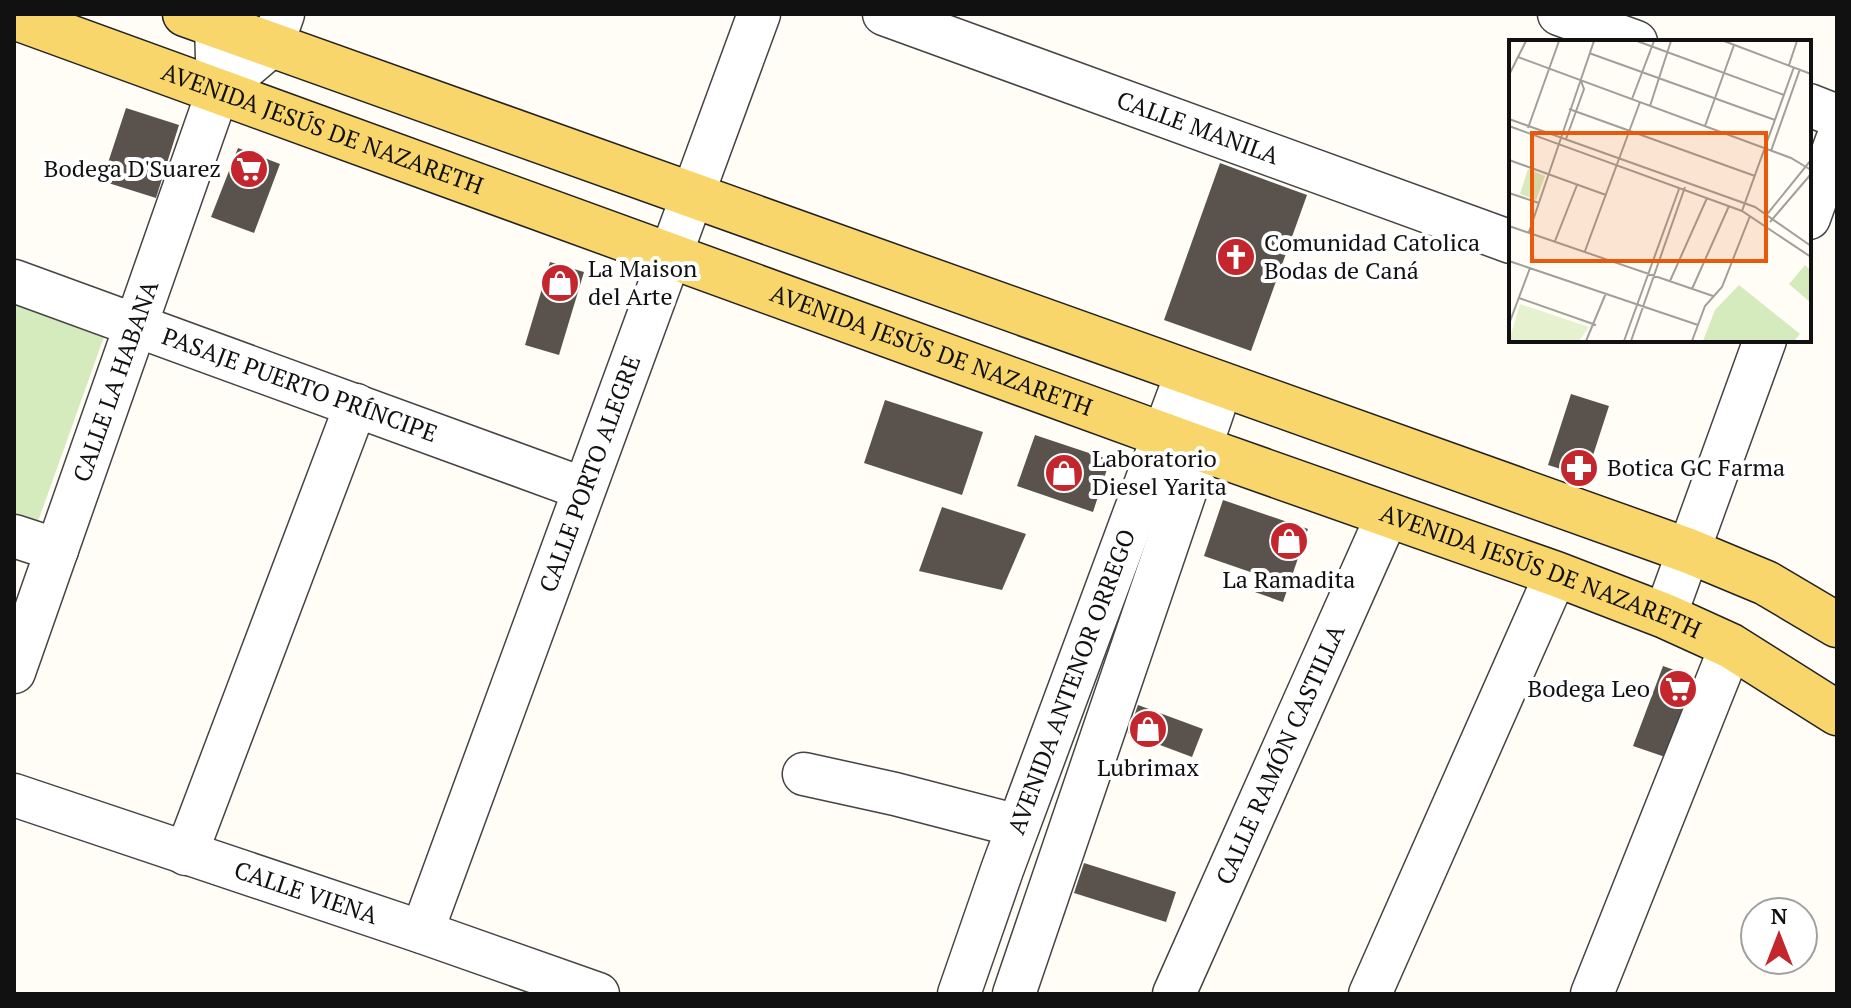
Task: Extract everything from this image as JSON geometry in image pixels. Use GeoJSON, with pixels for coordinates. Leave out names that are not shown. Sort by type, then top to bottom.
{"type":"FeatureCollection","features":[{"type":"Feature","properties":{"kind":"main road","name":"AVENIDA JESÚS DE NAZARETH"},"geometry":{"type":"LineString","coordinates":[[14,17],[1181,442],[1556,574],[1665,616],[1830,694]]}},
{"type":"Feature","properties":{"kind":"main road"},"geometry":{"type":"LineString","coordinates":[[207,18],[278,30],[692,195],[1689,551],[1766,583],[1837,625]]}},
{"type":"Feature","properties":{"kind":"main road"},"geometry":{"type":"LineString","coordinates":[[1024,384],[1048,322]]}},
{"type":"Feature","properties":{"kind":"street","name":"CALLE PORTO ALEGRE"},"geometry":{"type":"LineString","coordinates":[[422,932],[759,14]]}},
{"type":"Feature","properties":{"kind":"street","name":"CALLE MANILA"},"geometry":{"type":"LineString","coordinates":[[884,14],[1509,241]]}},
{"type":"Feature","properties":{"kind":"street"},"geometry":{"type":"LineString","coordinates":[[1559,14],[1630,40]]}},
{"type":"Feature","properties":{"kind":"street","name":"CALLE LA HABANA"},"geometry":{"type":"LineString","coordinates":[[14,672],[218,91],[207,18]]}},
{"type":"Feature","properties":{"kind":"street"},"geometry":{"type":"LineString","coordinates":[[218,91],[278,30]]}},
{"type":"Feature","properties":{"kind":"street"},"geometry":{"type":"LineString","coordinates":[[1811,106],[1837,116]]}},
{"type":"Feature","properties":{"kind":"street"},"geometry":{"type":"LineString","coordinates":[[1811,212],[1837,140]]}},
{"type":"Feature","properties":{"kind":"street","name":"PASAJE PUERTO PRÍNCIPE"},"geometry":{"type":"LineString","coordinates":[[14,281],[584,489]]}},
{"type":"Feature","properties":{"kind":"street"},"geometry":{"type":"LineString","coordinates":[[1665,616],[1764,342]]}},
{"type":"Feature","properties":{"kind":"street","name":"AVENIDA ANTENOR ORREGO"},"geometry":{"type":"LineString","coordinates":[[959,994],[1018,826],[1181,442],[1204,378]]}},
{"type":"Feature","properties":{"kind":"street"},"geometry":{"type":"LineString","coordinates":[[186,854],[356,405]]}},
{"type":"Feature","properties":{"kind":"street","name":"AVENIDA ANTENOR ORREGO"},"geometry":{"type":"LineString","coordinates":[[1014,994],[1049,890],[1181,442]]}},
{"type":"Feature","properties":{"kind":"street","name":"CALLE RAMÓN CASTILLA"},"geometry":{"type":"LineString","coordinates":[[1174,994],[1388,514]]}},
{"type":"Feature","properties":{"kind":"street"},"geometry":{"type":"LineString","coordinates":[[14,536],[57,550]]}},
{"type":"Feature","properties":{"kind":"street"},"geometry":{"type":"LineString","coordinates":[[1370,994],[1556,574]]}},
{"type":"Feature","properties":{"kind":"street"},"geometry":{"type":"LineString","coordinates":[[1592,994],[1731,646]]}},
{"type":"Feature","properties":{"kind":"street"},"geometry":{"type":"LineString","coordinates":[[804,774],[1018,826]]}},
{"type":"Feature","properties":{"kind":"street","name":"CALLE VIENA"},"geometry":{"type":"LineString","coordinates":[[14,795],[598,994]]}},
{"type":"Feature","properties":{"kind":"street"},"geometry":{"type":"LineString","coordinates":[[1002,870],[1049,890]]}},
{"type":"Feature","properties":{"kind":"green space"},"geometry":{"type":"Polygon","coordinates":[[[14,302],[105,334],[36,527],[14,520],[14,302]]]}},
{"type":"Feature","properties":{"kind":"building"},"geometry":{"type":"Polygon","coordinates":[[[126,108],[179,125],[156,198],[102,181],[126,108]]]}},
{"type":"Feature","properties":{"kind":"building"},"geometry":{"type":"Polygon","coordinates":[[[238,148],[280,164],[254,233],[211,217],[238,148]]]}},
{"type":"Feature","properties":{"kind":"building","name":"Comunidad Catolica Bodas de Caná"},"geometry":{"type":"Polygon","coordinates":[[[1220,163],[1307,195],[1251,351],[1164,320],[1220,163]]]}},
{"type":"Feature","properties":{"kind":"building"},"geometry":{"type":"Polygon","coordinates":[[[550,262],[584,272],[559,355],[525,345],[550,262]]]}},
{"type":"Feature","properties":{"kind":"building"},"geometry":{"type":"Polygon","coordinates":[[[1571,394],[1609,406],[1586,477],[1548,465],[1571,394]]]}},
{"type":"Feature","properties":{"kind":"building"},"geometry":{"type":"Polygon","coordinates":[[[885,400],[983,432],[962,495],[864,463],[885,400]]]}},
{"type":"Feature","properties":{"kind":"building","name":"Laboratorio Diesel Yarita"},"geometry":{"type":"Polygon","coordinates":[[[1035,435],[1110,460],[1093,512],[1017,486],[1035,435]]]}},
{"type":"Feature","properties":{"kind":"building"},"geometry":{"type":"Polygon","coordinates":[[[1223,500],[1308,529],[1283,602],[1252,591],[1259,575],[1204,556],[1223,500]]]}},
{"type":"Feature","properties":{"kind":"building"},"geometry":{"type":"Polygon","coordinates":[[[942,507],[1026,534],[1002,590],[919,571],[942,507]]]}},
{"type":"Feature","properties":{"kind":"building"},"geometry":{"type":"Polygon","coordinates":[[[1663,666],[1700,679],[1671,759],[1633,746],[1663,666]]]}},
{"type":"Feature","properties":{"kind":"building"},"geometry":{"type":"Polygon","coordinates":[[[1138,705],[1203,729],[1192,757],[1128,733],[1138,705]]]}},
{"type":"Feature","properties":{"kind":"building"},"geometry":{"type":"Polygon","coordinates":[[[1084,863],[1176,892],[1166,922],[1074,893],[1084,863]]]}},
{"type":"Feature","properties":{"kind":"place","name":"Bodega D'Suarez"},"geometry":{"type":"Point","coordinates":[249,169]}},
{"type":"Feature","properties":{"kind":"place","name":"Comunidad Catolica Bodas de Caná"},"geometry":{"type":"Point","coordinates":[1236,257]}},
{"type":"Feature","properties":{"kind":"place","name":"La Maison del Arte"},"geometry":{"type":"Point","coordinates":[560,283]}},
{"type":"Feature","properties":{"kind":"place","name":"Botica GC Farma"},"geometry":{"type":"Point","coordinates":[1579,468]}},
{"type":"Feature","properties":{"kind":"place","name":"Laboratorio Diesel Yarita"},"geometry":{"type":"Point","coordinates":[1064,473]}},
{"type":"Feature","properties":{"kind":"place","name":"La Ramadita"},"geometry":{"type":"Point","coordinates":[1289,541]}},
{"type":"Feature","properties":{"kind":"place","name":"Bodega Leo"},"geometry":{"type":"Point","coordinates":[1678,689]}},
{"type":"Feature","properties":{"kind":"place","name":"Lubrimax"},"geometry":{"type":"Point","coordinates":[1148,729]}}]}
